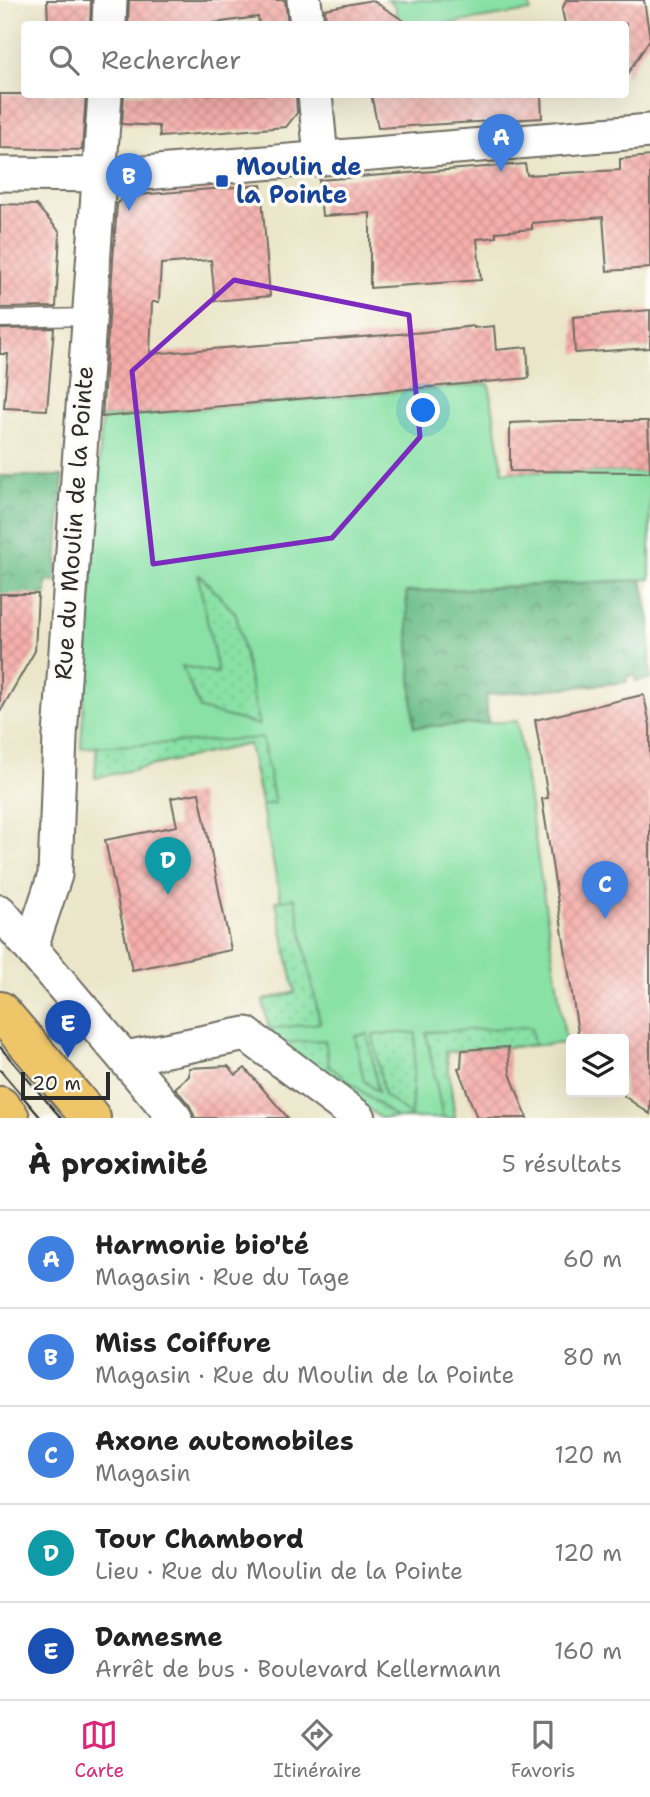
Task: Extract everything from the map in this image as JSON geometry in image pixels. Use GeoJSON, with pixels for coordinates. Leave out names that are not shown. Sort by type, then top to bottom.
{"type":"FeatureCollection","features":[{"type":"Feature","properties":{"kind":"main road"},"geometry":{"type":"LineString","coordinates":[[0,1011],[91,1118]]}},
{"type":"Feature","properties":{"kind":"main road"},"geometry":{"type":"LineString","coordinates":[[0,1106],[10,1118]]}},
{"type":"Feature","properties":{"kind":"street"},"geometry":{"type":"LineString","coordinates":[[109,21],[110,0]]}},
{"type":"Feature","properties":{"kind":"street"},"geometry":{"type":"LineString","coordinates":[[304,0],[307,21]]}},
{"type":"Feature","properties":{"kind":"street","name":"Rue du Moulin de la Pointe"},"geometry":{"type":"LineString","coordinates":[[31,947],[55,875],[60,736],[105,98]]}},
{"type":"Feature","properties":{"kind":"street"},"geometry":{"type":"LineString","coordinates":[[314,98],[321,158]]}},
{"type":"Feature","properties":{"kind":"street"},"geometry":{"type":"LineString","coordinates":[[0,174],[99,176],[650,131]]}},
{"type":"Feature","properties":{"kind":"street"},"geometry":{"type":"LineString","coordinates":[[0,912],[175,1118]]}},
{"type":"Feature","properties":{"kind":"street"},"geometry":{"type":"LineString","coordinates":[[126,1058],[246,1034],[359,1118]]}},
{"type":"Feature","properties":{"kind":"lane"},"geometry":{"type":"LineString","coordinates":[[0,319],[88,317]]}},
{"type":"Feature","properties":{"kind":"highlighted area"},"geometry":{"type":"Polygon","coordinates":[[[234,280],[409,315],[420,437],[332,538],[153,564],[132,371],[234,280]]]}},
{"type":"Feature","properties":{"kind":"green space"},"geometry":{"type":"Polygon","coordinates":[[[387,0],[529,0],[531,11],[465,21],[398,21],[395,5],[387,0]]]}},
{"type":"Feature","properties":{"kind":"green space"},"geometry":{"type":"Polygon","coordinates":[[[489,384],[503,472],[650,472],[650,579],[406,592],[415,727],[517,721],[566,1043],[446,1052],[455,1118],[381,1118],[277,1043],[269,1029],[263,1000],[295,992],[276,901],[281,900],[249,744],[95,778],[97,747],[81,748],[102,417],[489,384]]]}},
{"type":"Feature","properties":{"kind":"green space"},"geometry":{"type":"Polygon","coordinates":[[[0,476],[63,476],[56,582],[46,581],[46,594],[0,598],[0,476]]]}},
{"type":"Feature","properties":{"kind":"green space"},"geometry":{"type":"Polygon","coordinates":[[[200,575],[236,614],[259,725],[200,709],[182,666],[218,673],[198,576],[200,575]]]}},
{"type":"Feature","properties":{"kind":"green space"},"geometry":{"type":"Polygon","coordinates":[[[642,580],[650,621],[650,679],[636,681],[635,675],[627,676],[627,682],[486,695],[488,723],[414,727],[406,592],[642,580]]]}},
{"type":"Feature","properties":{"kind":"green space"},"geometry":{"type":"Polygon","coordinates":[[[262,738],[275,803],[262,805],[249,744],[95,778],[97,747],[262,738]]]}},
{"type":"Feature","properties":{"kind":"green space"},"geometry":{"type":"Polygon","coordinates":[[[295,898],[320,1023],[269,1029],[263,1000],[295,993],[276,901],[295,898]]]}},
{"type":"Feature","properties":{"kind":"green space"},"geometry":{"type":"Polygon","coordinates":[[[531,1027],[534,1045],[446,1052],[455,1118],[443,1118],[426,1032],[531,1027]]]}},
{"type":"Feature","properties":{"kind":"green space"},"geometry":{"type":"Polygon","coordinates":[[[416,1033],[411,1116],[384,1095],[373,1035],[416,1033]]]}},
{"type":"Feature","properties":{"kind":"green space"},"geometry":{"type":"Polygon","coordinates":[[[368,1034],[378,1092],[364,1081],[355,1036],[368,1034]]]}},
{"type":"Feature","properties":{"kind":"green space"},"geometry":{"type":"Polygon","coordinates":[[[325,1040],[329,1066],[397,1118],[381,1118],[277,1043],[325,1040]]]}},
{"type":"Feature","properties":{"kind":"building"},"geometry":{"type":"Polygon","coordinates":[[[47,0],[91,0],[90,21],[48,21],[47,0]]]}},
{"type":"Feature","properties":{"kind":"building"},"geometry":{"type":"Polygon","coordinates":[[[129,0],[285,0],[288,21],[259,21],[258,17],[229,21],[128,21],[129,0]]]}},
{"type":"Feature","properties":{"kind":"building"},"geometry":{"type":"Polygon","coordinates":[[[372,0],[404,21],[326,21],[325,9],[372,0]]]}},
{"type":"Feature","properties":{"kind":"building"},"geometry":{"type":"Polygon","coordinates":[[[566,0],[644,0],[650,39],[629,71],[629,21],[564,21],[562,10],[566,0]]]}},
{"type":"Feature","properties":{"kind":"building"},"geometry":{"type":"Polygon","coordinates":[[[0,94],[21,94],[21,98],[86,98],[82,150],[0,148],[0,94]]]}},
{"type":"Feature","properties":{"kind":"building"},"geometry":{"type":"Polygon","coordinates":[[[124,98],[296,98],[297,113],[286,127],[160,137],[159,126],[122,124],[124,98]]]}},
{"type":"Feature","properties":{"kind":"building"},"geometry":{"type":"Polygon","coordinates":[[[372,98],[541,98],[542,118],[378,128],[372,98]]]}},
{"type":"Feature","properties":{"kind":"building"},"geometry":{"type":"Polygon","coordinates":[[[650,156],[650,268],[607,271],[603,217],[532,223],[532,229],[496,232],[496,237],[477,239],[481,280],[370,288],[370,213],[322,216],[319,180],[525,164],[527,175],[620,170],[620,159],[650,156]]]}},
{"type":"Feature","properties":{"kind":"building"},"geometry":{"type":"Polygon","coordinates":[[[261,185],[270,296],[215,301],[211,260],[161,264],[159,302],[152,302],[150,354],[494,326],[496,350],[527,347],[529,378],[102,417],[117,204],[125,196],[261,185]]]}},
{"type":"Feature","properties":{"kind":"building"},"geometry":{"type":"Polygon","coordinates":[[[0,204],[36,205],[60,232],[56,307],[0,308],[0,204]]]}},
{"type":"Feature","properties":{"kind":"building"},"geometry":{"type":"Polygon","coordinates":[[[650,310],[650,348],[575,353],[573,317],[650,310]]]}},
{"type":"Feature","properties":{"kind":"building"},"geometry":{"type":"Polygon","coordinates":[[[54,328],[47,410],[4,408],[8,354],[0,354],[0,329],[54,328]]]}},
{"type":"Feature","properties":{"kind":"building"},"geometry":{"type":"Polygon","coordinates":[[[648,421],[650,472],[510,471],[510,423],[648,421]]]}},
{"type":"Feature","properties":{"kind":"building"},"geometry":{"type":"Polygon","coordinates":[[[0,594],[38,594],[35,651],[0,712],[0,594]]]}},
{"type":"Feature","properties":{"kind":"building"},"geometry":{"type":"Polygon","coordinates":[[[644,696],[650,725],[650,1114],[625,1097],[629,1097],[629,1034],[578,1034],[542,799],[548,798],[535,720],[644,696]]]}},
{"type":"Feature","properties":{"kind":"building"},"geometry":{"type":"Polygon","coordinates":[[[199,793],[231,950],[132,970],[105,840],[177,826],[171,798],[199,793]]]}},
{"type":"Feature","properties":{"kind":"building"},"geometry":{"type":"Polygon","coordinates":[[[508,1047],[510,1073],[527,1118],[477,1118],[458,1068],[461,1067],[462,1050],[508,1047]]]}},
{"type":"Feature","properties":{"kind":"building"},"geometry":{"type":"Polygon","coordinates":[[[228,1066],[236,1075],[245,1068],[288,1118],[195,1118],[190,1106],[175,1088],[189,1076],[189,1068],[228,1066]]]}},
{"type":"Feature","properties":{"kind":"tram line"},"geometry":{"type":"LineString","coordinates":[[0,1047],[61,1118]]}},
{"type":"Feature","properties":{"kind":"tram line"},"geometry":{"type":"LineString","coordinates":[[0,1070],[41,1118]]}},
{"type":"Feature","properties":{"kind":"place","name":"Harmonie bio'té"},"geometry":{"type":"Point","coordinates":[501,172]}},
{"type":"Feature","properties":{"kind":"place","name":"Moulin de la Pointe"},"geometry":{"type":"Point","coordinates":[222,181]}},
{"type":"Feature","properties":{"kind":"place","name":"Miss Coiffure"},"geometry":{"type":"Point","coordinates":[129,211]}},
{"type":"Feature","properties":{"kind":"place","name":"Tour Chambord"},"geometry":{"type":"Point","coordinates":[168,895]}},
{"type":"Feature","properties":{"kind":"place","name":"Axone automobiles"},"geometry":{"type":"Point","coordinates":[605,919]}},
{"type":"Feature","properties":{"kind":"place","name":"Damesme"},"geometry":{"type":"Point","coordinates":[68,1058]}}]}
